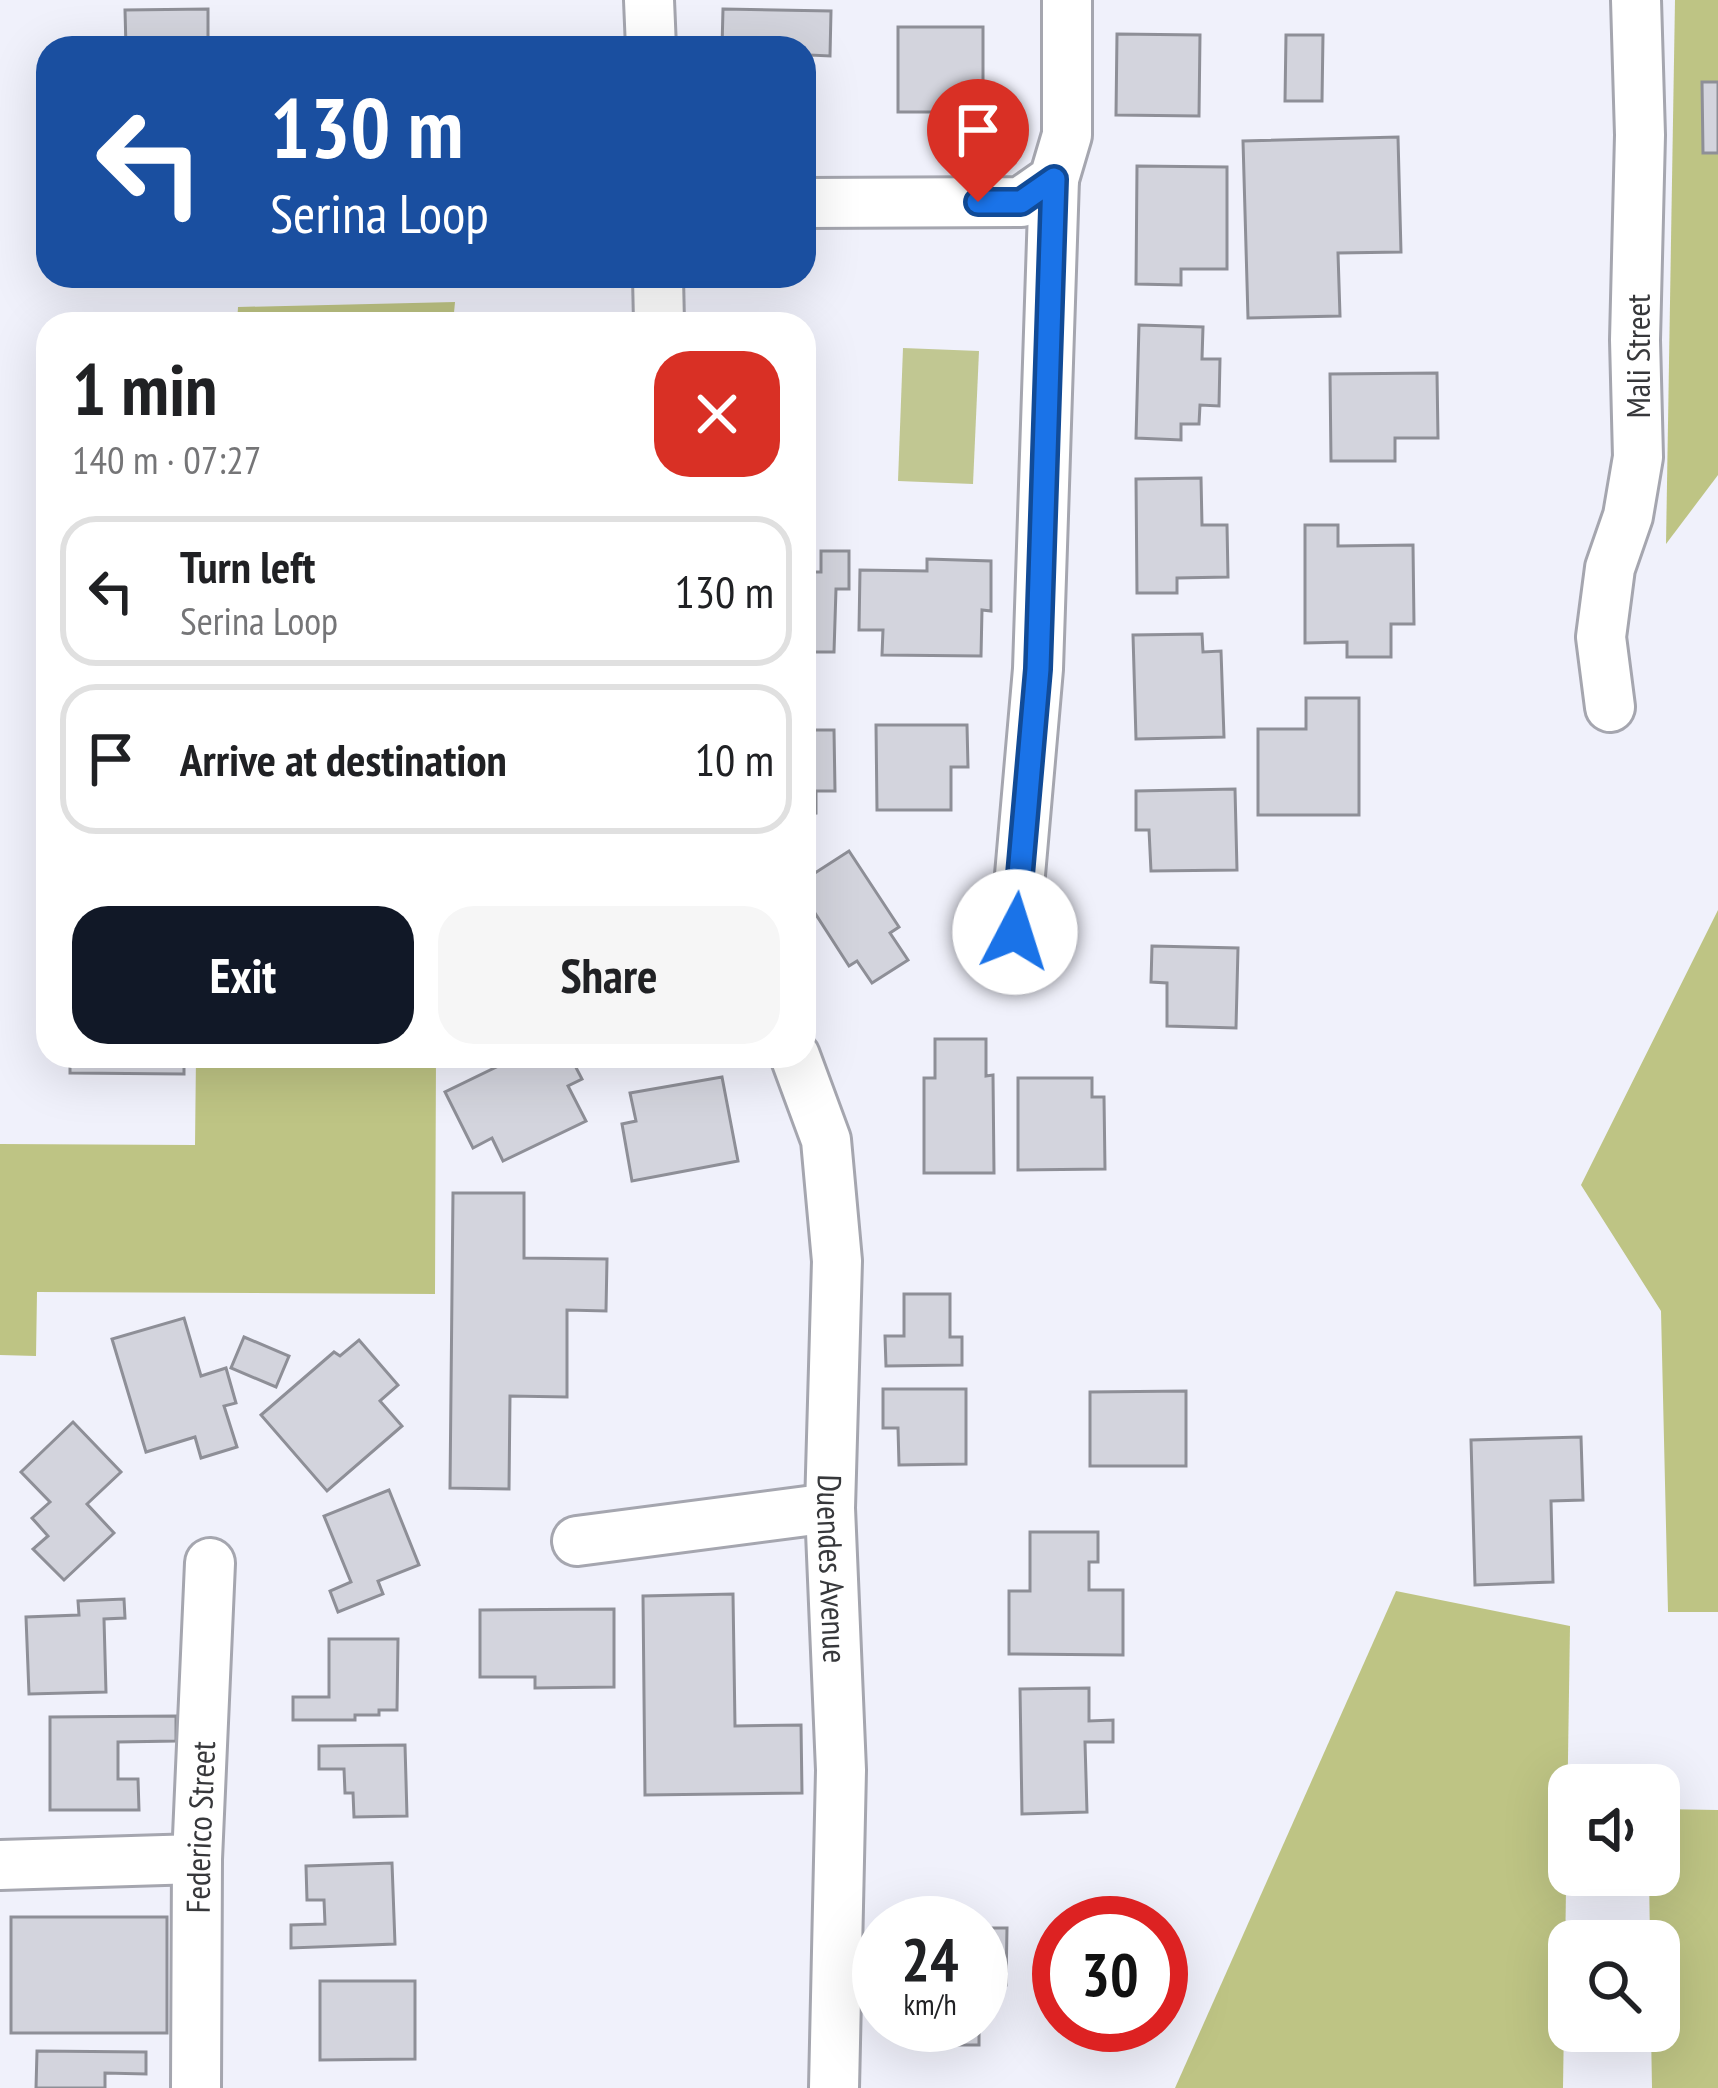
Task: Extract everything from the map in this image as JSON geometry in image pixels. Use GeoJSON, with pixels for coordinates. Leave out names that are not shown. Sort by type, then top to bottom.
{"type":"FeatureCollection","features":[{"type":"Feature","properties":{"kind":"street"},"geometry":{"type":"LineString","coordinates":[[649,0],[650,36]]}},
{"type":"Feature","properties":{"kind":"street"},"geometry":{"type":"LineString","coordinates":[[1015,932],[1038,669],[1054,179],[1067,135],[1067,0]]}},
{"type":"Feature","properties":{"kind":"street","name":"Mali Street"},"geometry":{"type":"LineString","coordinates":[[1610,707],[1601,637],[1610,568],[1628,516],[1638,457],[1636,0]]}},
{"type":"Feature","properties":{"kind":"street"},"geometry":{"type":"LineString","coordinates":[[816,203],[1021,202],[1054,179]]}},
{"type":"Feature","properties":{"kind":"street","name":"Duendes Avenue"},"geometry":{"type":"LineString","coordinates":[[799,1068],[826,1140],[837,1261],[830,1508],[841,1770],[834,2088]]}},
{"type":"Feature","properties":{"kind":"street"},"geometry":{"type":"LineString","coordinates":[[577,1541],[830,1508]]}},
{"type":"Feature","properties":{"kind":"street","name":"Federico Street"},"geometry":{"type":"LineString","coordinates":[[196,2088],[197,1859],[209,1563]]}},
{"type":"Feature","properties":{"kind":"street"},"geometry":{"type":"LineString","coordinates":[[0,1865],[197,1859]]}},
{"type":"Feature","properties":{"kind":"green space"},"geometry":{"type":"Polygon","coordinates":[[[1675,0],[1718,0],[1718,475],[1666,544],[1675,0]]]}},
{"type":"Feature","properties":{"kind":"green space"},"geometry":{"type":"Polygon","coordinates":[[[455,302],[454,312],[238,312],[238,307],[455,302]]]}},
{"type":"Feature","properties":{"kind":"green space"},"geometry":{"type":"Polygon","coordinates":[[[903,348],[979,351],[973,484],[898,481],[903,348]]]}},
{"type":"Feature","properties":{"kind":"green space"},"geometry":{"type":"Polygon","coordinates":[[[1718,910],[1718,1612],[1668,1612],[1661,1311],[1581,1185],[1718,910]]]}},
{"type":"Feature","properties":{"kind":"green space"},"geometry":{"type":"Polygon","coordinates":[[[196,1068],[436,1068],[435,1294],[37,1292],[36,1356],[0,1355],[0,1144],[195,1145],[196,1068]]]}},
{"type":"Feature","properties":{"kind":"green space"},"geometry":{"type":"Polygon","coordinates":[[[1396,1591],[1570,1626],[1568,1764],[1548,1764],[1548,1896],[1566,1896],[1566,1920],[1548,1920],[1548,2052],[1564,2052],[1563,2088],[1175,2088],[1396,1591]]]}},
{"type":"Feature","properties":{"kind":"green space"},"geometry":{"type":"Polygon","coordinates":[[[1680,1809],[1718,1810],[1718,2088],[1652,2088],[1651,2052],[1680,2052],[1680,1920],[1650,1920],[1649,1896],[1680,1896],[1680,1809]]]}},
{"type":"Feature","properties":{"kind":"building"},"geometry":{"type":"Polygon","coordinates":[[[208,9],[208,36],[126,36],[125,10],[208,9]]]}},
{"type":"Feature","properties":{"kind":"building"},"geometry":{"type":"Polygon","coordinates":[[[723,9],[831,11],[830,56],[816,55],[816,36],[722,36],[723,9]]]}},
{"type":"Feature","properties":{"kind":"building"},"geometry":{"type":"Polygon","coordinates":[[[898,27],[983,27],[983,112],[898,112],[898,27]]]}},
{"type":"Feature","properties":{"kind":"building"},"geometry":{"type":"Polygon","coordinates":[[[1117,34],[1200,35],[1199,116],[1116,115],[1117,34]]]}},
{"type":"Feature","properties":{"kind":"building"},"geometry":{"type":"Polygon","coordinates":[[[1286,35],[1323,35],[1322,101],[1285,101],[1286,35]]]}},
{"type":"Feature","properties":{"kind":"building"},"geometry":{"type":"Polygon","coordinates":[[[1702,82],[1718,82],[1718,153],[1703,153],[1702,82]]]}},
{"type":"Feature","properties":{"kind":"building"},"geometry":{"type":"Polygon","coordinates":[[[1398,137],[1401,252],[1338,253],[1340,316],[1248,318],[1243,141],[1398,137]]]}},
{"type":"Feature","properties":{"kind":"building"},"geometry":{"type":"Polygon","coordinates":[[[1137,166],[1227,167],[1227,269],[1181,269],[1181,285],[1136,284],[1137,166]]]}},
{"type":"Feature","properties":{"kind":"building"},"geometry":{"type":"Polygon","coordinates":[[[1139,325],[1203,327],[1202,359],[1220,359],[1219,406],[1200,405],[1199,424],[1181,424],[1181,440],[1136,438],[1139,325]]]}},
{"type":"Feature","properties":{"kind":"building"},"geometry":{"type":"Polygon","coordinates":[[[1437,373],[1438,438],[1395,438],[1395,461],[1331,461],[1330,374],[1437,373]]]}},
{"type":"Feature","properties":{"kind":"building"},"geometry":{"type":"Polygon","coordinates":[[[1201,478],[1202,525],[1227,525],[1228,577],[1177,578],[1177,593],[1137,593],[1136,479],[1201,478]]]}},
{"type":"Feature","properties":{"kind":"building"},"geometry":{"type":"Polygon","coordinates":[[[1305,525],[1338,525],[1338,546],[1413,545],[1414,624],[1391,624],[1391,657],[1347,657],[1347,642],[1305,643],[1305,525]]]}},
{"type":"Feature","properties":{"kind":"building"},"geometry":{"type":"Polygon","coordinates":[[[821,551],[849,551],[849,589],[836,589],[834,652],[816,652],[816,572],[821,572],[821,551]]]}},
{"type":"Feature","properties":{"kind":"building"},"geometry":{"type":"Polygon","coordinates":[[[927,559],[991,561],[991,611],[982,610],[981,656],[882,655],[883,630],[859,630],[860,570],[927,571],[927,559]]]}},
{"type":"Feature","properties":{"kind":"building"},"geometry":{"type":"Polygon","coordinates":[[[1202,634],[1203,652],[1221,651],[1224,737],[1136,739],[1133,635],[1202,634]]]}},
{"type":"Feature","properties":{"kind":"building"},"geometry":{"type":"Polygon","coordinates":[[[1306,698],[1359,698],[1359,815],[1258,815],[1258,729],[1306,729],[1306,698]]]}},
{"type":"Feature","properties":{"kind":"building"},"geometry":{"type":"Polygon","coordinates":[[[876,725],[967,725],[968,767],[951,767],[951,810],[877,810],[876,725]]]}},
{"type":"Feature","properties":{"kind":"building"},"geometry":{"type":"Polygon","coordinates":[[[816,730],[834,730],[835,791],[816,791],[816,730]]]}},
{"type":"Feature","properties":{"kind":"building"},"geometry":{"type":"Polygon","coordinates":[[[1235,789],[1237,870],[1151,871],[1149,830],[1136,830],[1136,791],[1235,789]]]}},
{"type":"Feature","properties":{"kind":"building"},"geometry":{"type":"Polygon","coordinates":[[[849,851],[899,927],[890,933],[908,960],[872,983],[857,961],[849,966],[816,915],[816,872],[849,851]]]}},
{"type":"Feature","properties":{"kind":"building"},"geometry":{"type":"Polygon","coordinates":[[[1152,946],[1238,948],[1236,1028],[1167,1026],[1167,983],[1151,982],[1152,946]]]}},
{"type":"Feature","properties":{"kind":"building"},"geometry":{"type":"Polygon","coordinates":[[[935,1039],[986,1039],[986,1076],[993,1075],[994,1173],[924,1173],[924,1078],[935,1078],[935,1039]]]}},
{"type":"Feature","properties":{"kind":"building"},"geometry":{"type":"Polygon","coordinates":[[[70,1068],[184,1068],[184,1074],[70,1073],[70,1068]]]}},
{"type":"Feature","properties":{"kind":"building"},"geometry":{"type":"Polygon","coordinates":[[[494,1068],[576,1068],[582,1079],[568,1086],[586,1121],[503,1161],[492,1138],[473,1148],[445,1092],[494,1068]]]}},
{"type":"Feature","properties":{"kind":"building"},"geometry":{"type":"Polygon","coordinates":[[[722,1077],[738,1161],[632,1181],[622,1124],[636,1121],[630,1093],[722,1077]]]}},
{"type":"Feature","properties":{"kind":"building"},"geometry":{"type":"Polygon","coordinates":[[[1018,1078],[1092,1078],[1092,1097],[1104,1097],[1105,1169],[1018,1170],[1018,1078]]]}},
{"type":"Feature","properties":{"kind":"building"},"geometry":{"type":"Polygon","coordinates":[[[453,1193],[524,1193],[524,1258],[607,1259],[606,1311],[567,1310],[567,1397],[510,1396],[509,1489],[450,1488],[453,1193]]]}},
{"type":"Feature","properties":{"kind":"building"},"geometry":{"type":"Polygon","coordinates":[[[904,1294],[950,1294],[950,1337],[962,1337],[962,1365],[886,1366],[885,1336],[904,1336],[904,1294]]]}},
{"type":"Feature","properties":{"kind":"building"},"geometry":{"type":"Polygon","coordinates":[[[184,1318],[201,1376],[226,1368],[236,1403],[224,1406],[237,1447],[201,1458],[195,1437],[146,1452],[112,1339],[184,1318]]]}},
{"type":"Feature","properties":{"kind":"building"},"geometry":{"type":"Polygon","coordinates":[[[244,1337],[289,1356],[276,1387],[231,1368],[244,1337]]]}},
{"type":"Feature","properties":{"kind":"building"},"geometry":{"type":"Polygon","coordinates":[[[359,1340],[398,1385],[380,1401],[402,1426],[327,1491],[261,1415],[334,1352],[340,1356],[359,1340]]]}},
{"type":"Feature","properties":{"kind":"building"},"geometry":{"type":"Polygon","coordinates":[[[883,1389],[966,1389],[966,1464],[899,1465],[898,1428],[883,1428],[883,1389]]]}},
{"type":"Feature","properties":{"kind":"building"},"geometry":{"type":"Polygon","coordinates":[[[1186,1391],[1186,1466],[1090,1466],[1090,1392],[1186,1391]]]}},
{"type":"Feature","properties":{"kind":"building"},"geometry":{"type":"Polygon","coordinates":[[[73,1422],[121,1472],[87,1504],[114,1533],[64,1580],[33,1549],[48,1536],[32,1518],[50,1502],[21,1472],[73,1422]]]}},
{"type":"Feature","properties":{"kind":"building"},"geometry":{"type":"Polygon","coordinates":[[[1581,1437],[1583,1500],[1551,1501],[1553,1582],[1475,1585],[1471,1440],[1581,1437]]]}},
{"type":"Feature","properties":{"kind":"building"},"geometry":{"type":"Polygon","coordinates":[[[389,1490],[419,1565],[378,1581],[383,1594],[338,1612],[330,1591],[351,1582],[324,1516],[389,1490]]]}},
{"type":"Feature","properties":{"kind":"building"},"geometry":{"type":"Polygon","coordinates":[[[1030,1532],[1098,1532],[1098,1562],[1089,1562],[1089,1590],[1123,1590],[1123,1655],[1009,1654],[1009,1591],[1030,1591],[1030,1532]]]}},
{"type":"Feature","properties":{"kind":"building"},"geometry":{"type":"Polygon","coordinates":[[[733,1594],[735,1726],[801,1725],[802,1793],[645,1795],[643,1596],[733,1594]]]}},
{"type":"Feature","properties":{"kind":"building"},"geometry":{"type":"Polygon","coordinates":[[[124,1599],[125,1618],[104,1619],[106,1692],[29,1694],[26,1617],[79,1615],[78,1601],[124,1599]]]}},
{"type":"Feature","properties":{"kind":"building"},"geometry":{"type":"Polygon","coordinates":[[[614,1609],[614,1687],[535,1688],[535,1677],[480,1677],[480,1610],[614,1609]]]}},
{"type":"Feature","properties":{"kind":"building"},"geometry":{"type":"Polygon","coordinates":[[[329,1639],[398,1639],[397,1710],[355,1715],[355,1720],[293,1720],[293,1697],[329,1697],[329,1639]]]}},
{"type":"Feature","properties":{"kind":"building"},"geometry":{"type":"Polygon","coordinates":[[[1089,1688],[1089,1721],[1113,1720],[1113,1742],[1085,1742],[1087,1812],[1022,1814],[1020,1689],[1089,1688]]]}},
{"type":"Feature","properties":{"kind":"building"},"geometry":{"type":"Polygon","coordinates":[[[176,1716],[176,1741],[118,1742],[118,1779],[138,1779],[139,1810],[50,1810],[50,1717],[176,1716]]]}},
{"type":"Feature","properties":{"kind":"building"},"geometry":{"type":"Polygon","coordinates":[[[405,1745],[407,1816],[354,1817],[353,1793],[345,1793],[344,1769],[319,1769],[319,1746],[405,1745]]]}},
{"type":"Feature","properties":{"kind":"building"},"geometry":{"type":"Polygon","coordinates":[[[392,1863],[395,1944],[291,1948],[291,1925],[325,1924],[324,1900],[307,1900],[306,1866],[392,1863]]]}},
{"type":"Feature","properties":{"kind":"building"},"geometry":{"type":"Polygon","coordinates":[[[11,1917],[167,1917],[167,2033],[11,2033],[11,1917]]]}},
{"type":"Feature","properties":{"kind":"building"},"geometry":{"type":"Polygon","coordinates":[[[320,1981],[415,1981],[415,2059],[320,2060],[320,1981]]]}},
{"type":"Feature","properties":{"kind":"building"},"geometry":{"type":"Polygon","coordinates":[[[37,2051],[146,2052],[146,2074],[105,2073],[105,2088],[36,2088],[37,2051]]]}},
{"type":"Feature","properties":{"kind":"route"},"geometry":{"type":"LineString","coordinates":[[978,202],[1021,202],[1054,179],[1038,669],[1015,932]]}}]}
